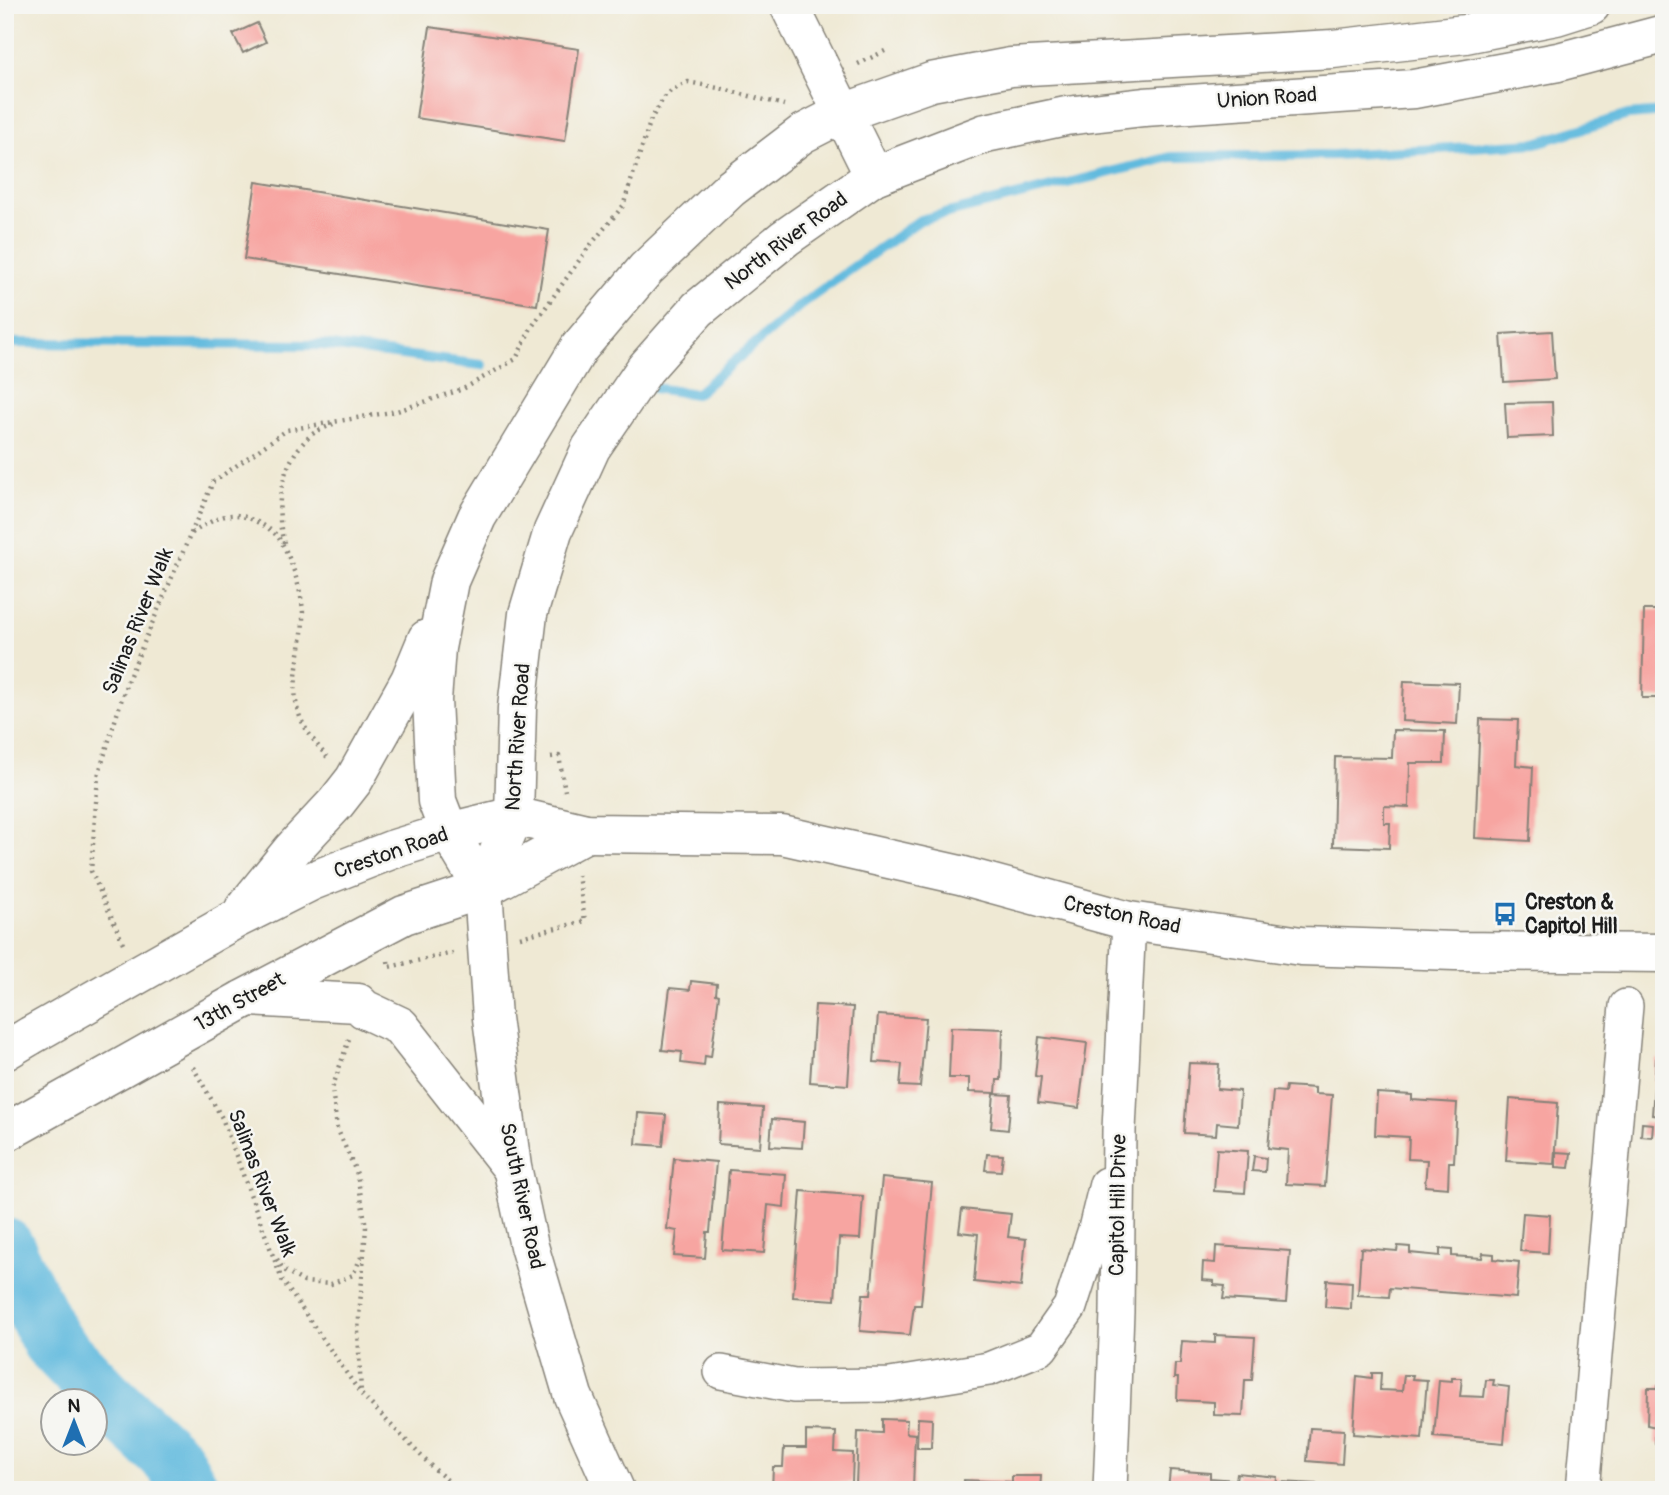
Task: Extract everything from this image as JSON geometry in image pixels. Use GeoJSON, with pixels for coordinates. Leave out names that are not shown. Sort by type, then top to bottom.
{"type":"FeatureCollection","features":[{"type":"Feature","properties":{"kind":"main road"},"geometry":{"type":"LineString","coordinates":[[789,5],[874,176]]}},
{"type":"Feature","properties":{"kind":"main road"},"geometry":{"type":"LineString","coordinates":[[5,1051],[221,928],[336,803],[354,780],[410,680],[477,517],[579,348],[646,269],[730,189],[802,134],[843,113],[931,82],[1010,67],[1346,47],[1465,34],[1556,16],[1591,5]]}},
{"type":"Feature","properties":{"kind":"main road","name":"Union Road"},"geometry":{"type":"LineString","coordinates":[[874,176],[986,133],[1066,116],[1144,107],[1414,89],[1558,62],[1664,34]]}},
{"type":"Feature","properties":{"kind":"main road","name":"North River Road"},"geometry":{"type":"LineString","coordinates":[[483,889],[514,816],[517,708],[528,614],[553,531],[591,448],[645,369],[698,309],[785,238],[874,176]]}},
{"type":"Feature","properties":{"kind":"main road"},"geometry":{"type":"LineString","coordinates":[[449,582],[436,648],[432,700],[438,801],[449,832],[483,889]]}},
{"type":"Feature","properties":{"kind":"main road","name":"Creston Road"},"geometry":{"type":"LineString","coordinates":[[221,928],[312,881],[391,850],[514,816],[586,833],[782,835],[960,875],[1129,921],[1301,946],[1664,953]]}},
{"type":"Feature","properties":{"kind":"main road","name":"Creston Road"},"geometry":{"type":"LineString","coordinates":[[483,889],[586,833]]}},
{"type":"Feature","properties":{"kind":"main road","name":"13th Street"},"geometry":{"type":"LineString","coordinates":[[5,1133],[245,999],[404,915],[483,889]]}},
{"type":"Feature","properties":{"kind":"main road","name":"South River Road"},"geometry":{"type":"LineString","coordinates":[[483,889],[492,1018],[512,1167],[529,1246],[573,1395],[615,1490]]}},
{"type":"Feature","properties":{"kind":"main road"},"geometry":{"type":"LineString","coordinates":[[245,999],[358,1003],[364,1009],[400,1026],[512,1167]]}},
{"type":"Feature","properties":{"kind":"street","name":"Capitol Hill Drive"},"geometry":{"type":"LineString","coordinates":[[1110,1490],[1117,1312],[1119,1130],[1129,921]]}},
{"type":"Feature","properties":{"kind":"street"},"geometry":{"type":"LineString","coordinates":[[1583,1490],[1626,1006]]}},
{"type":"Feature","properties":{"kind":"street"},"geometry":{"type":"LineString","coordinates":[[721,1372],[794,1386],[890,1385],[989,1369],[1041,1348],[1070,1307],[1094,1229],[1119,1130]]}},
{"type":"Feature","properties":{"kind":"path","name":"Salinas River Walk"},"geometry":{"type":"LineString","coordinates":[[127,950],[91,871],[98,776],[127,682],[213,482],[287,430],[397,411],[463,389],[516,359],[531,328],[588,248],[623,206],[651,119],[666,94],[688,82],[791,106]]}},
{"type":"Feature","properties":{"kind":"path"},"geometry":{"type":"LineString","coordinates":[[287,554],[280,528],[278,504],[281,483],[294,456],[310,436],[340,421]]}},
{"type":"Feature","properties":{"kind":"path"},"geometry":{"type":"LineString","coordinates":[[191,533],[212,520],[235,515],[256,521],[277,535],[293,567],[304,615],[296,676],[297,707],[307,731],[328,759],[354,780]]}},
{"type":"Feature","properties":{"kind":"path"},"geometry":{"type":"LineString","coordinates":[[361,1394],[358,1331],[366,1227],[357,1174],[337,1128],[332,1089],[345,1048],[364,1009]]}},
{"type":"Feature","properties":{"kind":"path","name":"Salinas River Walk"},"geometry":{"type":"LineString","coordinates":[[188,1058],[222,1118],[282,1280],[361,1394],[432,1467],[459,1490]]}},
{"type":"Feature","properties":{"kind":"path"},"geometry":{"type":"LineString","coordinates":[[271,1249],[284,1270],[304,1282],[331,1284],[353,1275],[364,1251]]}},
{"type":"Feature","properties":{"kind":"building"},"geometry":{"type":"Polygon","coordinates":[[[257,23],[266,42],[243,53],[233,34],[257,23]]]}},
{"type":"Feature","properties":{"kind":"building"},"geometry":{"type":"Polygon","coordinates":[[[430,27],[579,49],[565,141],[416,118],[430,27]]]}},
{"type":"Feature","properties":{"kind":"building"},"geometry":{"type":"Polygon","coordinates":[[[256,182],[549,230],[537,305],[244,259],[256,182]]]}},
{"type":"Feature","properties":{"kind":"building"},"geometry":{"type":"Polygon","coordinates":[[[1552,331],[1555,379],[1504,382],[1501,334],[1552,331]]]}},
{"type":"Feature","properties":{"kind":"building"},"geometry":{"type":"Polygon","coordinates":[[[1552,402],[1553,436],[1507,438],[1505,403],[1552,402]]]}},
{"type":"Feature","properties":{"kind":"building"},"geometry":{"type":"Polygon","coordinates":[[[1644,610],[1664,610],[1664,698],[1642,698],[1644,610]]]}},
{"type":"Feature","properties":{"kind":"building"},"geometry":{"type":"Polygon","coordinates":[[[1404,681],[1459,683],[1457,724],[1402,721],[1404,681]]]}},
{"type":"Feature","properties":{"kind":"building"},"geometry":{"type":"Polygon","coordinates":[[[1480,719],[1518,720],[1516,765],[1533,767],[1530,841],[1475,838],[1480,719]]]}},
{"type":"Feature","properties":{"kind":"building"},"geometry":{"type":"Polygon","coordinates":[[[1393,730],[1445,731],[1444,763],[1410,763],[1409,807],[1384,806],[1384,823],[1390,823],[1389,848],[1333,846],[1335,757],[1392,758],[1393,730]]]}},
{"type":"Feature","properties":{"kind":"building"},"geometry":{"type":"Polygon","coordinates":[[[691,981],[717,984],[716,994],[719,995],[711,1057],[705,1056],[704,1066],[681,1063],[682,1052],[662,1050],[670,988],[690,990],[691,981]]]}},
{"type":"Feature","properties":{"kind":"building"},"geometry":{"type":"Polygon","coordinates":[[[815,1005],[853,1007],[848,1085],[810,1082],[815,1005]]]}},
{"type":"Feature","properties":{"kind":"building"},"geometry":{"type":"Polygon","coordinates":[[[878,1015],[926,1018],[920,1087],[900,1086],[902,1064],[874,1062],[878,1015]]]}},
{"type":"Feature","properties":{"kind":"building"},"geometry":{"type":"Polygon","coordinates":[[[951,1027],[1003,1029],[1001,1080],[997,1080],[996,1093],[969,1092],[969,1078],[949,1078],[951,1027]]]}},
{"type":"Feature","properties":{"kind":"building"},"geometry":{"type":"Polygon","coordinates":[[[1039,1037],[1087,1043],[1079,1108],[1038,1103],[1041,1077],[1035,1076],[1039,1037]]]}},
{"type":"Feature","properties":{"kind":"building"},"geometry":{"type":"Polygon","coordinates":[[[1656,1059],[1664,1060],[1664,1116],[1652,1115],[1656,1059]]]}},
{"type":"Feature","properties":{"kind":"building"},"geometry":{"type":"Polygon","coordinates":[[[1189,1063],[1219,1064],[1217,1089],[1240,1091],[1238,1125],[1217,1123],[1216,1135],[1184,1133],[1189,1063]]]}},
{"type":"Feature","properties":{"kind":"building"},"geometry":{"type":"Polygon","coordinates":[[[1286,1086],[1315,1088],[1315,1094],[1332,1095],[1325,1186],[1286,1184],[1288,1150],[1268,1148],[1273,1091],[1285,1092],[1286,1086]]]}},
{"type":"Feature","properties":{"kind":"building"},"geometry":{"type":"Polygon","coordinates":[[[1377,1093],[1412,1095],[1412,1100],[1457,1103],[1454,1162],[1449,1162],[1448,1188],[1425,1186],[1427,1160],[1408,1159],[1409,1137],[1375,1135],[1377,1093]]]}},
{"type":"Feature","properties":{"kind":"building"},"geometry":{"type":"Polygon","coordinates":[[[994,1094],[1011,1095],[1008,1130],[991,1128],[994,1094]]]}},
{"type":"Feature","properties":{"kind":"building"},"geometry":{"type":"Polygon","coordinates":[[[1510,1099],[1558,1103],[1554,1164],[1506,1161],[1510,1099]]]}},
{"type":"Feature","properties":{"kind":"building"},"geometry":{"type":"Polygon","coordinates":[[[720,1105],[763,1108],[760,1147],[718,1144],[720,1105]]]}},
{"type":"Feature","properties":{"kind":"building"},"geometry":{"type":"Polygon","coordinates":[[[638,1113],[666,1115],[663,1146],[636,1144],[638,1113]]]}},
{"type":"Feature","properties":{"kind":"building"},"geometry":{"type":"Polygon","coordinates":[[[772,1119],[804,1122],[802,1148],[770,1146],[772,1119]]]}},
{"type":"Feature","properties":{"kind":"building"},"geometry":{"type":"Polygon","coordinates":[[[1642,1123],[1653,1124],[1652,1137],[1641,1136],[1642,1123]]]}},
{"type":"Feature","properties":{"kind":"building"},"geometry":{"type":"Polygon","coordinates":[[[1217,1149],[1248,1151],[1245,1193],[1214,1191],[1217,1149]]]}},
{"type":"Feature","properties":{"kind":"building"},"geometry":{"type":"Polygon","coordinates":[[[1556,1152],[1571,1153],[1569,1168],[1556,1167],[1556,1152]]]}},
{"type":"Feature","properties":{"kind":"building"},"geometry":{"type":"Polygon","coordinates":[[[987,1154],[1003,1155],[1001,1171],[985,1170],[987,1154]]]}},
{"type":"Feature","properties":{"kind":"building"},"geometry":{"type":"Polygon","coordinates":[[[1254,1156],[1266,1158],[1265,1172],[1252,1171],[1254,1156]]]}},
{"type":"Feature","properties":{"kind":"building"},"geometry":{"type":"Polygon","coordinates":[[[674,1158],[716,1162],[705,1258],[674,1256],[677,1231],[667,1229],[674,1158]]]}},
{"type":"Feature","properties":{"kind":"building"},"geometry":{"type":"Polygon","coordinates":[[[729,1170],[786,1174],[784,1207],[768,1205],[764,1253],[722,1250],[729,1170]]]}},
{"type":"Feature","properties":{"kind":"building"},"geometry":{"type":"Polygon","coordinates":[[[882,1178],[932,1183],[921,1305],[914,1305],[910,1335],[860,1331],[863,1294],[871,1294],[882,1178]]]}},
{"type":"Feature","properties":{"kind":"building"},"geometry":{"type":"Polygon","coordinates":[[[801,1191],[863,1196],[860,1239],[839,1238],[835,1300],[793,1297],[801,1191]]]}},
{"type":"Feature","properties":{"kind":"building"},"geometry":{"type":"Polygon","coordinates":[[[962,1209],[1011,1214],[1008,1237],[1026,1239],[1021,1287],[974,1282],[978,1234],[959,1232],[962,1209]]]}},
{"type":"Feature","properties":{"kind":"building"},"geometry":{"type":"Polygon","coordinates":[[[1523,1213],[1550,1215],[1548,1253],[1520,1251],[1523,1213]]]}},
{"type":"Feature","properties":{"kind":"building"},"geometry":{"type":"Polygon","coordinates":[[[1216,1246],[1290,1251],[1286,1303],[1223,1299],[1225,1286],[1202,1280],[1203,1262],[1215,1263],[1216,1246]]]}},
{"type":"Feature","properties":{"kind":"building"},"geometry":{"type":"Polygon","coordinates":[[[1398,1246],[1410,1247],[1410,1253],[1440,1256],[1440,1249],[1452,1250],[1452,1256],[1482,1258],[1483,1253],[1494,1254],[1494,1259],[1519,1262],[1516,1298],[1390,1288],[1389,1297],[1358,1295],[1361,1248],[1397,1251],[1398,1246]]]}},
{"type":"Feature","properties":{"kind":"building"},"geometry":{"type":"Polygon","coordinates":[[[1659,1260],[1664,1261],[1664,1308],[1656,1307],[1659,1260]]]}},
{"type":"Feature","properties":{"kind":"building"},"geometry":{"type":"Polygon","coordinates":[[[1327,1280],[1352,1282],[1351,1309],[1325,1307],[1327,1280]]]}},
{"type":"Feature","properties":{"kind":"building"},"geometry":{"type":"Polygon","coordinates":[[[1215,1335],[1255,1337],[1252,1380],[1245,1380],[1243,1416],[1214,1415],[1214,1402],[1177,1400],[1178,1378],[1174,1378],[1175,1364],[1180,1364],[1182,1341],[1215,1343],[1215,1335]]]}},
{"type":"Feature","properties":{"kind":"building"},"geometry":{"type":"Polygon","coordinates":[[[1372,1373],[1381,1373],[1380,1390],[1402,1391],[1404,1375],[1413,1375],[1412,1379],[1427,1380],[1422,1439],[1353,1434],[1357,1376],[1372,1378],[1372,1373]]]}},
{"type":"Feature","properties":{"kind":"building"},"geometry":{"type":"Polygon","coordinates":[[[1452,1378],[1462,1378],[1460,1396],[1484,1397],[1486,1380],[1494,1380],[1493,1385],[1509,1387],[1504,1443],[1434,1437],[1439,1380],[1452,1381],[1452,1378]]]}},
{"type":"Feature","properties":{"kind":"building"},"geometry":{"type":"Polygon","coordinates":[[[1658,1385],[1664,1385],[1664,1444],[1655,1443],[1656,1427],[1647,1425],[1648,1388],[1658,1388],[1658,1385]]]}},
{"type":"Feature","properties":{"kind":"building"},"geometry":{"type":"Polygon","coordinates":[[[918,1418],[932,1419],[931,1448],[917,1448],[918,1418]]]}},
{"type":"Feature","properties":{"kind":"building"},"geometry":{"type":"Polygon","coordinates":[[[882,1419],[907,1420],[906,1433],[915,1434],[913,1488],[856,1485],[858,1432],[882,1433],[882,1419]]]}},
{"type":"Feature","properties":{"kind":"building"},"geometry":{"type":"Polygon","coordinates":[[[1310,1428],[1344,1430],[1342,1464],[1307,1461],[1310,1428]]]}},
{"type":"Feature","properties":{"kind":"building"},"geometry":{"type":"Polygon","coordinates":[[[806,1431],[836,1432],[835,1452],[853,1453],[852,1483],[807,1482],[807,1490],[772,1490],[773,1467],[783,1467],[784,1448],[806,1448],[806,1431]]]}},
{"type":"Feature","properties":{"kind":"building"},"geometry":{"type":"Polygon","coordinates":[[[1170,1470],[1210,1473],[1210,1478],[1236,1480],[1237,1473],[1277,1477],[1276,1490],[1168,1490],[1170,1470]]]}},
{"type":"Feature","properties":{"kind":"building"},"geometry":{"type":"Polygon","coordinates":[[[1012,1476],[1041,1476],[1040,1490],[963,1490],[964,1480],[1012,1482],[1012,1476]]]}},
{"type":"Feature","properties":{"kind":"building"},"geometry":{"type":"Polygon","coordinates":[[[1281,1482],[1316,1484],[1315,1490],[1281,1490],[1281,1482]]]}},
{"type":"Feature","properties":{"kind":"waterway"},"geometry":{"type":"LineString","coordinates":[[654,388],[696,394],[803,303],[920,220],[1171,157],[1335,155],[1536,143],[1628,115],[1664,112]]}},
{"type":"Feature","properties":{"kind":"waterway"},"geometry":{"type":"LineString","coordinates":[[5,343],[322,345],[482,365]]}},
{"type":"Feature","properties":{"kind":"waterway"},"geometry":{"type":"LineString","coordinates":[[5,1248],[51,1341],[106,1398],[174,1461],[190,1490]]}},
{"type":"Feature","properties":{"kind":"place","name":"Creston & Capitol Hill"},"geometry":{"type":"Point","coordinates":[1505,914]}}]}
